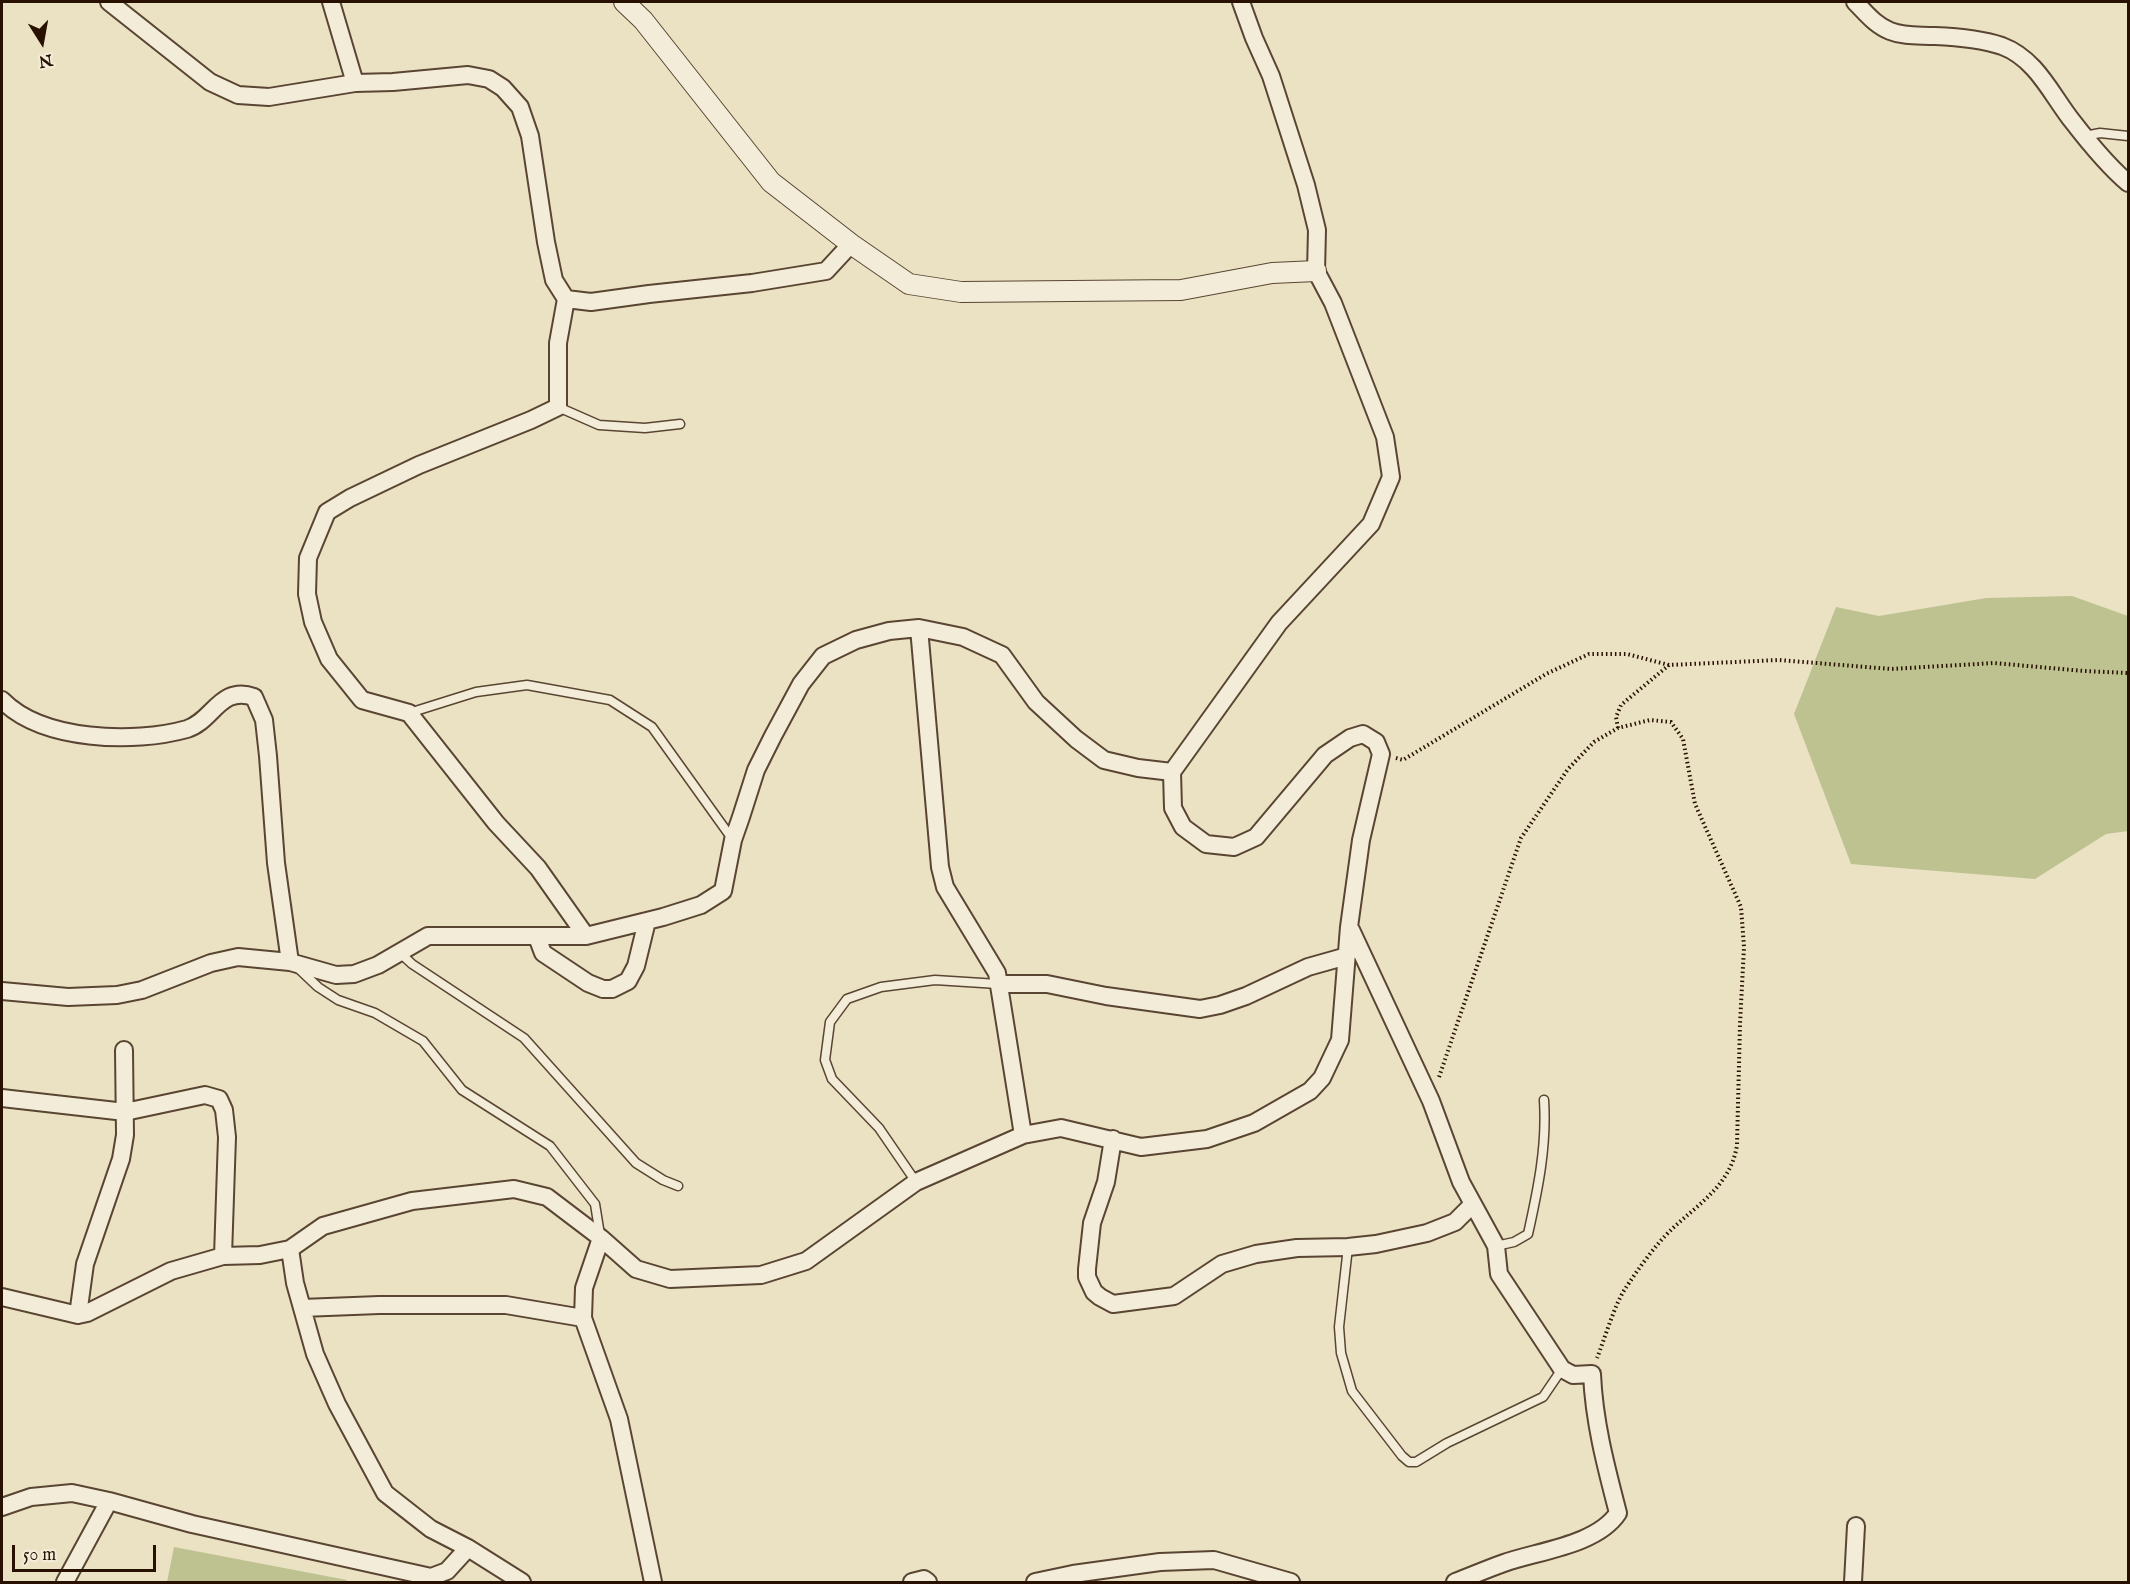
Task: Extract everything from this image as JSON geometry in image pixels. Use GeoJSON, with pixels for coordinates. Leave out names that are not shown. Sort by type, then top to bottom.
{"type":"FeatureCollection","features":[{"type":"Feature","properties":{"kind":"street"},"geometry":{"type":"LineString","coordinates":[[109,2],[210,82],[238,95],[269,97],[355,83],[468,75],[489,79],[503,88],[520,107],[530,136],[554,280],[566,299],[558,343],[558,407],[419,465],[350,498],[327,512],[308,558],[307,594],[314,622],[329,658],[362,700],[409,713],[496,823],[538,868],[586,936]]}},
{"type":"Feature","properties":{"kind":"street"},"geometry":{"type":"LineString","coordinates":[[331,2],[355,83]]}},
{"type":"Feature","properties":{"kind":"street"},"geometry":{"type":"LineString","coordinates":[[624,2],[644,20],[771,182],[851,244],[909,284],[961,292],[1181,290],[1272,273],[1316,271]]}},
{"type":"Feature","properties":{"kind":"street"},"geometry":{"type":"LineString","coordinates":[[2,1297],[78,1315],[108,1304],[171,1271],[223,1256],[260,1255],[290,1249],[323,1226],[412,1201],[514,1189],[547,1197],[601,1238],[636,1269],[670,1279],[761,1275],[806,1261],[916,1182],[1023,1135],[1061,1128],[1141,1147],[1207,1139],[1254,1123],[1310,1091],[1322,1078],[1340,1040],[1349,927],[1361,840],[1381,754],[1376,742],[1363,734],[1350,738],[1325,755],[1256,837],[1234,847],[1206,844],[1183,827],[1173,808],[1172,772],[1279,623],[1371,524],[1391,477],[1384,437],[1334,303],[1316,271],[1317,230],[1306,185],[1271,76],[1241,2]]}},
{"type":"Feature","properties":{"kind":"street"},"geometry":{"type":"LineString","coordinates":[[1856,2],[1873,20],[1888,30],[1904,36],[1971,38],[2004,47],[2024,59],[2041,76],[2109,166],[2128,183]]}},
{"type":"Feature","properties":{"kind":"street"},"geometry":{"type":"LineString","coordinates":[[566,299],[591,302],[752,283],[826,271],[851,244]]}},
{"type":"Feature","properties":{"kind":"street"},"geometry":{"type":"LineString","coordinates":[[2,991],[68,997],[117,995],[142,990],[211,963],[238,957],[290,962],[336,975],[354,974],[378,965],[428,936],[586,936],[647,921],[701,904],[723,891],[733,840],[756,770],[801,684],[823,656],[856,640],[889,631],[919,628],[963,637],[1002,655],[1036,702],[1076,739],[1104,760],[1138,768],[1172,772]]}},
{"type":"Feature","properties":{"kind":"street"},"geometry":{"type":"LineString","coordinates":[[919,628],[940,867],[945,887],[997,973],[1023,1135]]}},
{"type":"Feature","properties":{"kind":"street"},"geometry":{"type":"LineString","coordinates":[[2,700],[42,726],[89,736],[130,738],[190,728],[225,699],[243,693],[254,697],[264,720],[276,863],[290,962]]}},
{"type":"Feature","properties":{"kind":"street"},"geometry":{"type":"LineString","coordinates":[[537,937],[543,953],[588,983],[603,989],[612,988],[628,981],[636,966],[647,921]]}},
{"type":"Feature","properties":{"kind":"street"},"geometry":{"type":"LineString","coordinates":[[1349,927],[1431,1101],[1472,1206],[1496,1246],[1499,1274],[1562,1369],[1573,1375],[1592,1374],[1593,1401],[1602,1455],[1618,1513],[1611,1523],[1590,1535],[1504,1563],[1455,1582]]}},
{"type":"Feature","properties":{"kind":"street"},"geometry":{"type":"LineString","coordinates":[[998,984],[1047,984],[1106,996],[1200,1009],[1246,996],[1308,967],[1347,956]]}},
{"type":"Feature","properties":{"kind":"street"},"geometry":{"type":"LineString","coordinates":[[78,1315],[85,1264],[121,1159],[125,1135],[124,1050]]}},
{"type":"Feature","properties":{"kind":"street"},"geometry":{"type":"LineString","coordinates":[[2,1098],[125,1112],[205,1095],[219,1099],[224,1110],[227,1137],[223,1256]]}},
{"type":"Feature","properties":{"kind":"street"},"geometry":{"type":"LineString","coordinates":[[1113,1139],[1106,1182],[1092,1223],[1087,1269],[1094,1292],[1113,1304],[1174,1296],[1222,1263],[1256,1254],[1298,1248],[1376,1244],[1427,1233],[1455,1222],[1472,1206]]}},
{"type":"Feature","properties":{"kind":"street"},"geometry":{"type":"LineString","coordinates":[[601,1238],[584,1288],[583,1318],[618,1419],[653,1582]]}},
{"type":"Feature","properties":{"kind":"street"},"geometry":{"type":"LineString","coordinates":[[290,1249],[295,1283],[315,1354],[337,1404],[385,1493],[431,1529],[468,1548],[522,1582]]}},
{"type":"Feature","properties":{"kind":"street"},"geometry":{"type":"LineString","coordinates":[[302,1308],[379,1305],[506,1305],[583,1318]]}},
{"type":"Feature","properties":{"kind":"street"},"geometry":{"type":"LineString","coordinates":[[2,1507],[31,1497],[72,1493],[192,1524],[431,1577],[447,1571],[468,1548]]}},
{"type":"Feature","properties":{"kind":"street"},"geometry":{"type":"LineString","coordinates":[[65,1582],[109,1501]]}},
{"type":"Feature","properties":{"kind":"street"},"geometry":{"type":"LineString","coordinates":[[1853,1582],[1856,1526]]}},
{"type":"Feature","properties":{"kind":"street"},"geometry":{"type":"LineString","coordinates":[[1035,1582],[1073,1574],[1160,1562],[1214,1560],[1291,1582]]}},
{"type":"Feature","properties":{"kind":"street"},"geometry":{"type":"LineString","coordinates":[[912,1582],[924,1579],[928,1582]]}},
{"type":"Feature","properties":{"kind":"lane"},"geometry":{"type":"LineString","coordinates":[[2085,136],[2100,134],[2128,136]]}},
{"type":"Feature","properties":{"kind":"lane"},"geometry":{"type":"LineString","coordinates":[[558,407],[599,425],[645,428],[680,424]]}},
{"type":"Feature","properties":{"kind":"lane"},"geometry":{"type":"LineString","coordinates":[[409,713],[477,692],[527,685],[566,690],[610,700],[652,727],[733,840]]}},
{"type":"Feature","properties":{"kind":"lane"},"geometry":{"type":"LineString","coordinates":[[399,952],[412,964],[524,1038],[636,1163],[663,1180],[678,1186]]}},
{"type":"Feature","properties":{"kind":"lane"},"geometry":{"type":"LineString","coordinates":[[290,962],[318,987],[338,1000],[375,1013],[423,1041],[462,1090],[550,1146],[595,1204],[601,1238]]}},
{"type":"Feature","properties":{"kind":"lane"},"geometry":{"type":"LineString","coordinates":[[916,1182],[879,1128],[832,1079],[825,1060],[831,1022],[847,999],[881,987],[935,980],[998,984]]}},
{"type":"Feature","properties":{"kind":"lane"},"geometry":{"type":"LineString","coordinates":[[1496,1246],[1514,1242],[1528,1234],[1540,1177],[1546,1125],[1544,1100]]}},
{"type":"Feature","properties":{"kind":"lane"},"geometry":{"type":"LineString","coordinates":[[1348,1247],[1339,1327],[1341,1353],[1352,1391],[1409,1462],[1416,1462],[1447,1443],[1543,1396],[1562,1369]]}},
{"type":"Feature","properties":{"kind":"path"},"geometry":{"type":"LineString","coordinates":[[1381,754],[1403,760],[1546,674],[1589,654],[1627,654],[1669,664],[1779,660],[1891,669],[1994,663],[2128,673]]}},
{"type":"Feature","properties":{"kind":"path"},"geometry":{"type":"LineString","coordinates":[[1618,728],[1616,717],[1621,705],[1669,664]]}},
{"type":"Feature","properties":{"kind":"path"},"geometry":{"type":"LineString","coordinates":[[1431,1101],[1521,838],[1568,769],[1594,742],[1618,728],[1650,720],[1671,722],[1683,739],[1695,804],[1741,907],[1744,947],[1737,1145],[1735,1160],[1723,1181],[1708,1198],[1669,1232],[1624,1291],[1592,1374]]}},
{"type":"Feature","properties":{"kind":"green space"},"geometry":{"type":"Polygon","coordinates":[[[2072,596],[2128,616],[2128,831],[2106,834],[2035,879],[1851,864],[1794,714],[1836,607],[1879,616],[1986,598],[2072,596]]]}},
{"type":"Feature","properties":{"kind":"green space"},"geometry":{"type":"Polygon","coordinates":[[[174,1547],[347,1580],[346,1582],[167,1582],[174,1547]]]}}]}
